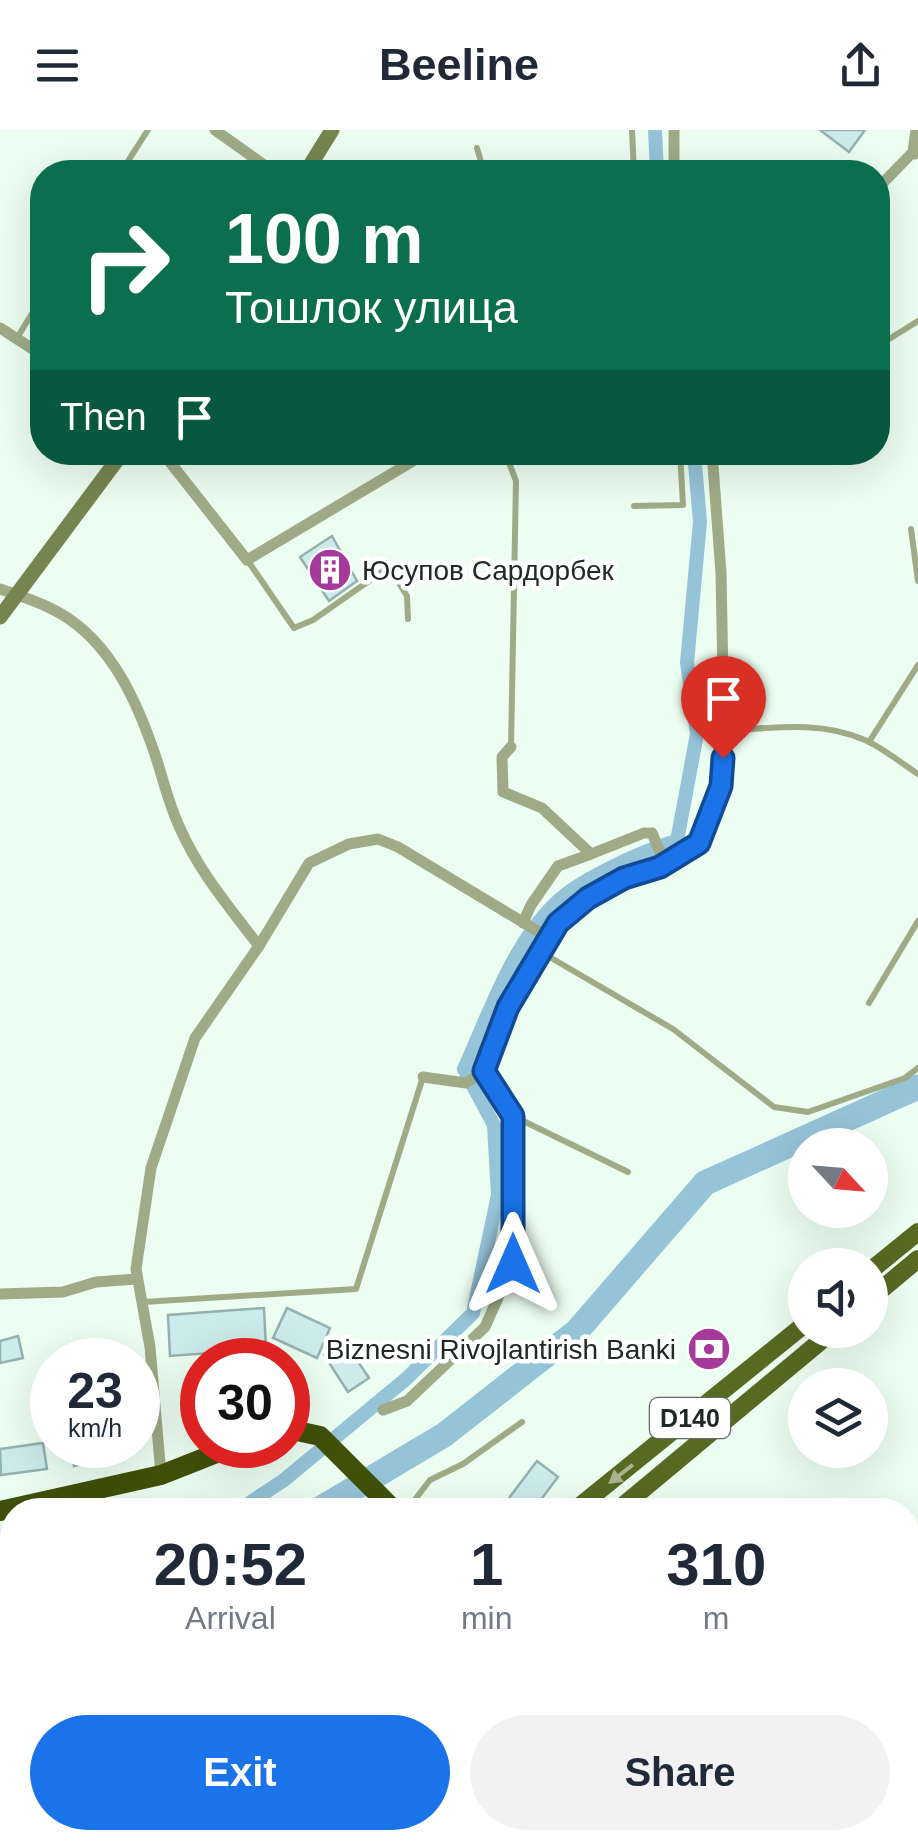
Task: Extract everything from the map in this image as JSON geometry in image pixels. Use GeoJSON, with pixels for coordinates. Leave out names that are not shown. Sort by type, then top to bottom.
{"type":"FeatureCollection","features":[{"type":"Feature","properties":{"kind":"highway"},"geometry":{"type":"LineString","coordinates":[[310,1434],[320,1436],[382,1498]]}},
{"type":"Feature","properties":{"kind":"highway"},"geometry":{"type":"LineString","coordinates":[[58,1498],[180,1468]]}},
{"type":"Feature","properties":{"kind":"main road"},"geometry":{"type":"LineString","coordinates":[[888,1256],[918,1232]]}},
{"type":"Feature","properties":{"kind":"main road"},"geometry":{"type":"LineString","coordinates":[[888,1284],[918,1259]]}},
{"type":"Feature","properties":{"kind":"main road","name":"D140"},"geometry":{"type":"LineString","coordinates":[[589,1498],[788,1338]]}},
{"type":"Feature","properties":{"kind":"main road","name":"D140"},"geometry":{"type":"LineString","coordinates":[[632,1498],[812,1348]]}},
{"type":"Feature","properties":{"kind":"street"},"geometry":{"type":"LineString","coordinates":[[216,130],[257,160]]}},
{"type":"Feature","properties":{"kind":"street"},"geometry":{"type":"LineString","coordinates":[[313,160],[332,130]]}},
{"type":"Feature","properties":{"kind":"street"},"geometry":{"type":"LineString","coordinates":[[674,130],[674,160]]}},
{"type":"Feature","properties":{"kind":"street"},"geometry":{"type":"LineString","coordinates":[[890,177],[915,154],[916,130]]}},
{"type":"Feature","properties":{"kind":"street"},"geometry":{"type":"LineString","coordinates":[[0,328],[30,348]]}},
{"type":"Feature","properties":{"kind":"street"},"geometry":{"type":"LineString","coordinates":[[0,617],[8,592],[111,465]]}},
{"type":"Feature","properties":{"kind":"street"},"geometry":{"type":"LineString","coordinates":[[172,465],[248,560],[406,465]]}},
{"type":"Feature","properties":{"kind":"street"},"geometry":{"type":"LineString","coordinates":[[476,1077],[508,1007],[558,923],[588,898],[624,878],[664,864],[699,843],[721,786],[724,730],[722,573],[713,465]]}},
{"type":"Feature","properties":{"kind":"street"},"geometry":{"type":"LineString","coordinates":[[8,592],[53,609],[104,648],[131,696],[195,860],[224,904],[259,946]]}},
{"type":"Feature","properties":{"kind":"street"},"geometry":{"type":"LineString","coordinates":[[511,746],[502,757],[503,792],[542,808],[592,854]]}},
{"type":"Feature","properties":{"kind":"street"},"geometry":{"type":"LineString","coordinates":[[524,923],[531,905],[558,866],[644,832],[652,834],[664,864]]}},
{"type":"Feature","properties":{"kind":"street"},"geometry":{"type":"LineString","coordinates":[[161,1475],[150,1347],[136,1269],[151,1168],[195,1038],[310,863],[349,844],[378,839],[398,847],[548,938]]}},
{"type":"Feature","properties":{"kind":"street"},"geometry":{"type":"LineString","coordinates":[[384,1410],[407,1401],[486,1326],[513,1264],[513,1116],[476,1077],[423,1078]]}},
{"type":"Feature","properties":{"kind":"street"},"geometry":{"type":"LineString","coordinates":[[0,1294],[63,1292],[96,1282],[137,1279]]}},
{"type":"Feature","properties":{"kind":"lane"},"geometry":{"type":"LineString","coordinates":[[129,160],[148,130]]}},
{"type":"Feature","properties":{"kind":"lane"},"geometry":{"type":"LineString","coordinates":[[632,130],[633,160]]}},
{"type":"Feature","properties":{"kind":"lane"},"geometry":{"type":"LineString","coordinates":[[477,148],[480,160]]}},
{"type":"Feature","properties":{"kind":"lane"},"geometry":{"type":"LineString","coordinates":[[16,338],[30,315]]}},
{"type":"Feature","properties":{"kind":"lane"},"geometry":{"type":"LineString","coordinates":[[890,339],[918,321]]}},
{"type":"Feature","properties":{"kind":"lane"},"geometry":{"type":"LineString","coordinates":[[908,328],[918,336]]}},
{"type":"Feature","properties":{"kind":"lane"},"geometry":{"type":"LineString","coordinates":[[510,465],[516,480],[511,746]]}},
{"type":"Feature","properties":{"kind":"lane"},"geometry":{"type":"LineString","coordinates":[[634,506],[684,505],[681,465]]}},
{"type":"Feature","properties":{"kind":"lane"},"geometry":{"type":"LineString","coordinates":[[911,529],[918,581]]}},
{"type":"Feature","properties":{"kind":"lane"},"geometry":{"type":"LineString","coordinates":[[248,560],[294,628],[313,620],[389,567],[407,596],[408,620]]}},
{"type":"Feature","properties":{"kind":"lane"},"geometry":{"type":"LineString","coordinates":[[869,742],[918,665]]}},
{"type":"Feature","properties":{"kind":"lane"},"geometry":{"type":"LineString","coordinates":[[724,730],[811,726],[844,732],[869,742],[918,774]]}},
{"type":"Feature","properties":{"kind":"lane"},"geometry":{"type":"LineString","coordinates":[[870,1002],[918,921]]}},
{"type":"Feature","properties":{"kind":"lane"},"geometry":{"type":"LineString","coordinates":[[541,952],[673,1029],[774,1107],[808,1112],[905,1078],[918,1068]]}},
{"type":"Feature","properties":{"kind":"lane"},"geometry":{"type":"LineString","coordinates":[[142,1302],[356,1289],[423,1078]]}},
{"type":"Feature","properties":{"kind":"lane"},"geometry":{"type":"LineString","coordinates":[[513,1116],[628,1172]]}},
{"type":"Feature","properties":{"kind":"lane"},"geometry":{"type":"LineString","coordinates":[[416,1498],[430,1480],[462,1464],[522,1422]]}},
{"type":"Feature","properties":{"kind":"building"},"geometry":{"type":"Polygon","coordinates":[[[820,130],[865,130],[849,152],[820,130]]]}},
{"type":"Feature","properties":{"kind":"building","name":"Юсупов Сардорбек"},"geometry":{"type":"Polygon","coordinates":[[[332,536],[357,581],[329,601],[300,557],[332,536]]]}},
{"type":"Feature","properties":{"kind":"building"},"geometry":{"type":"Polygon","coordinates":[[[264,1308],[265,1338],[180,1338],[180,1355],[170,1356],[168,1315],[264,1308]]]}},
{"type":"Feature","properties":{"kind":"building"},"geometry":{"type":"Polygon","coordinates":[[[287,1308],[330,1328],[317,1358],[310,1355],[310,1338],[273,1338],[287,1308]]]}},
{"type":"Feature","properties":{"kind":"building"},"geometry":{"type":"Polygon","coordinates":[[[18,1336],[23,1358],[0,1363],[0,1341],[18,1336]]]}},
{"type":"Feature","properties":{"kind":"building"},"geometry":{"type":"Polygon","coordinates":[[[345,1342],[369,1378],[348,1392],[324,1355],[345,1342]]]}},
{"type":"Feature","properties":{"kind":"building"},"geometry":{"type":"Polygon","coordinates":[[[30,1445],[30,1468],[47,1469],[1,1475],[0,1449],[30,1445]]]}},
{"type":"Feature","properties":{"kind":"building"},"geometry":{"type":"Polygon","coordinates":[[[537,1461],[558,1477],[542,1498],[509,1498],[537,1461]]]}},
{"type":"Feature","properties":{"kind":"waterway"},"geometry":{"type":"LineString","coordinates":[[655,130],[656,160]]}},
{"type":"Feature","properties":{"kind":"waterway"},"geometry":{"type":"LineString","coordinates":[[257,1498],[406,1379],[473,1313],[498,1195],[494,1125],[464,1069],[515,957],[542,917],[570,891],[599,874],[677,841],[697,734],[687,663],[700,522],[695,465]]}},
{"type":"Feature","properties":{"kind":"waterway"},"geometry":{"type":"LineString","coordinates":[[338,1498],[444,1435],[577,1331],[705,1183],[918,1087]]}},
{"type":"Feature","properties":{"kind":"place","name":"Юсупов Сардорбек"},"geometry":{"type":"Point","coordinates":[330,570]}},
{"type":"Feature","properties":{"kind":"place","name":"Biznesni Rivojlantirish Banki"},"geometry":{"type":"Point","coordinates":[709,1349]}},
{"type":"Feature","properties":{"kind":"route"},"geometry":{"type":"LineString","coordinates":[[513,1264],[513,1116],[484,1071],[508,1007],[558,923],[588,898],[624,878],[660,867],[699,843],[721,786],[723,758]]}}]}
